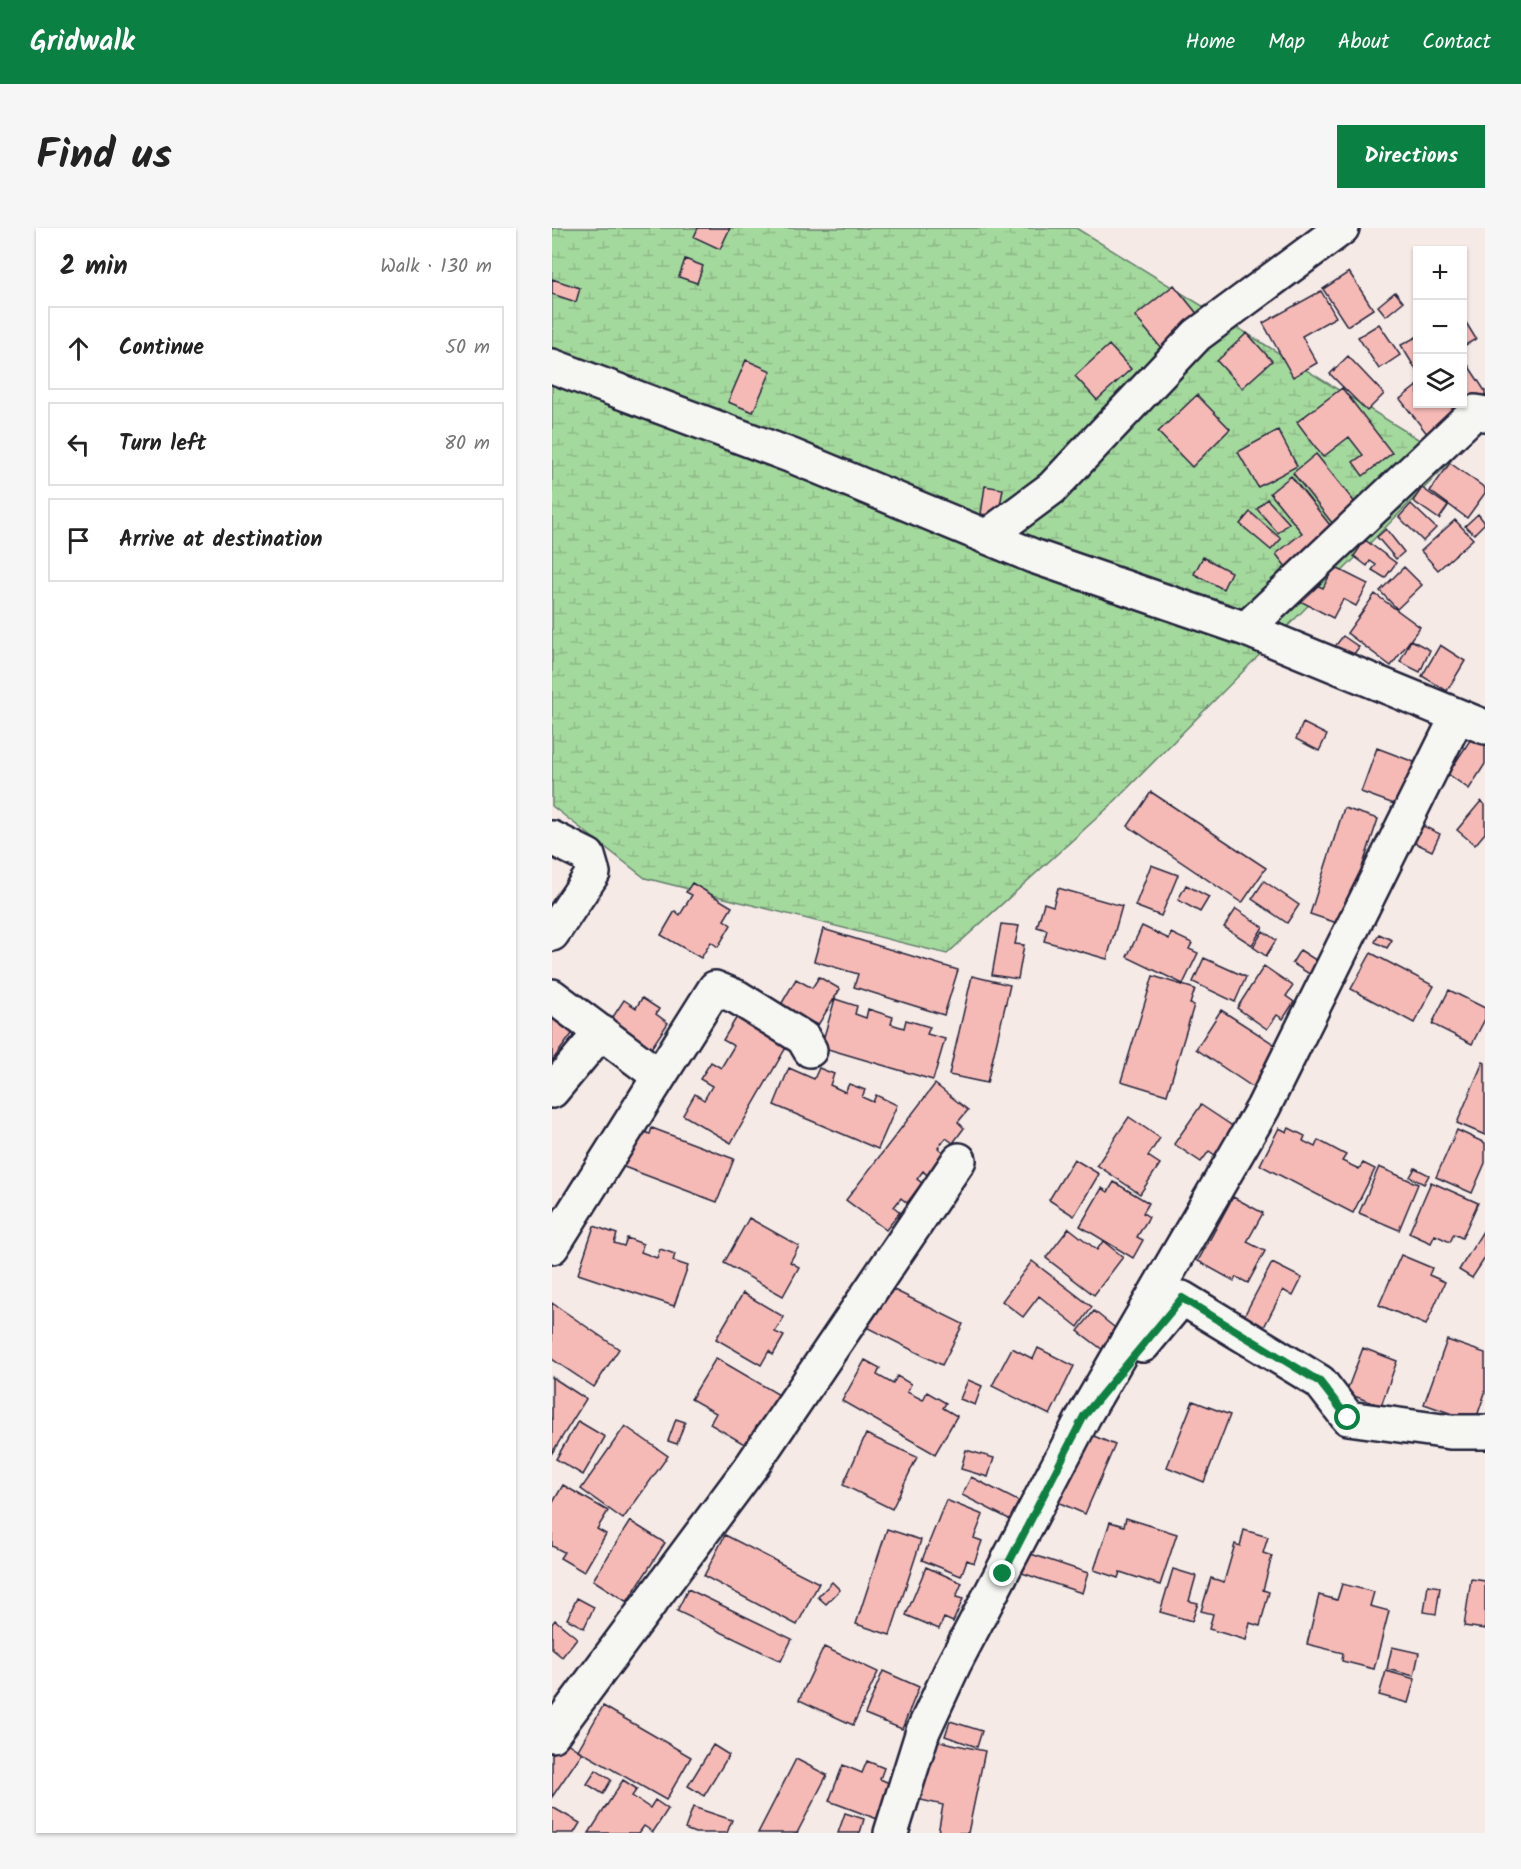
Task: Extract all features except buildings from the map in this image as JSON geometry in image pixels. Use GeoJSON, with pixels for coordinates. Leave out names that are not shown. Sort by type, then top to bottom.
{"type":"FeatureCollection","features":[{"type":"Feature","properties":{"kind":"street"},"geometry":{"type":"LineString","coordinates":[[986,537],[1052,488],[1197,335],[1342,228]]}},
{"type":"Feature","properties":{"kind":"street"},"geometry":{"type":"LineString","coordinates":[[552,366],[792,456],[986,537],[1246,629],[1471,722],[1263,1108],[1084,1416],[945,1683],[923,1731],[891,1833]]}},
{"type":"Feature","properties":{"kind":"street"},"geometry":{"type":"LineString","coordinates":[[1246,629],[1475,412],[1485,414]]}},
{"type":"Feature","properties":{"kind":"street"},"geometry":{"type":"LineString","coordinates":[[552,838],[588,856],[593,873],[552,934]]}},
{"type":"Feature","properties":{"kind":"street"},"geometry":{"type":"LineString","coordinates":[[552,1246],[715,988],[736,997],[803,1038],[810,1050]]}},
{"type":"Feature","properties":{"kind":"street"},"geometry":{"type":"LineString","coordinates":[[552,996],[659,1076]]}},
{"type":"Feature","properties":{"kind":"street"},"geometry":{"type":"LineString","coordinates":[[552,1091],[602,1032]]}},
{"type":"Feature","properties":{"kind":"street"},"geometry":{"type":"LineString","coordinates":[[552,1734],[753,1464],[958,1160]]}},
{"type":"Feature","properties":{"kind":"street"},"geometry":{"type":"LineString","coordinates":[[1084,1416],[1182,1298],[1320,1382],[1348,1418],[1450,1432],[1485,1432]]}},
{"type":"Feature","properties":{"kind":"green space"},"geometry":{"type":"Polygon","coordinates":[[[552,228],[1076,228],[1452,460],[1111,805],[947,954],[645,878],[552,806],[552,228]]]}},
{"type":"Feature","properties":{"kind":"route"},"geometry":{"type":"LineString","coordinates":[[1003,1574],[1084,1416],[1182,1298],[1320,1382],[1348,1418]]}}]}
